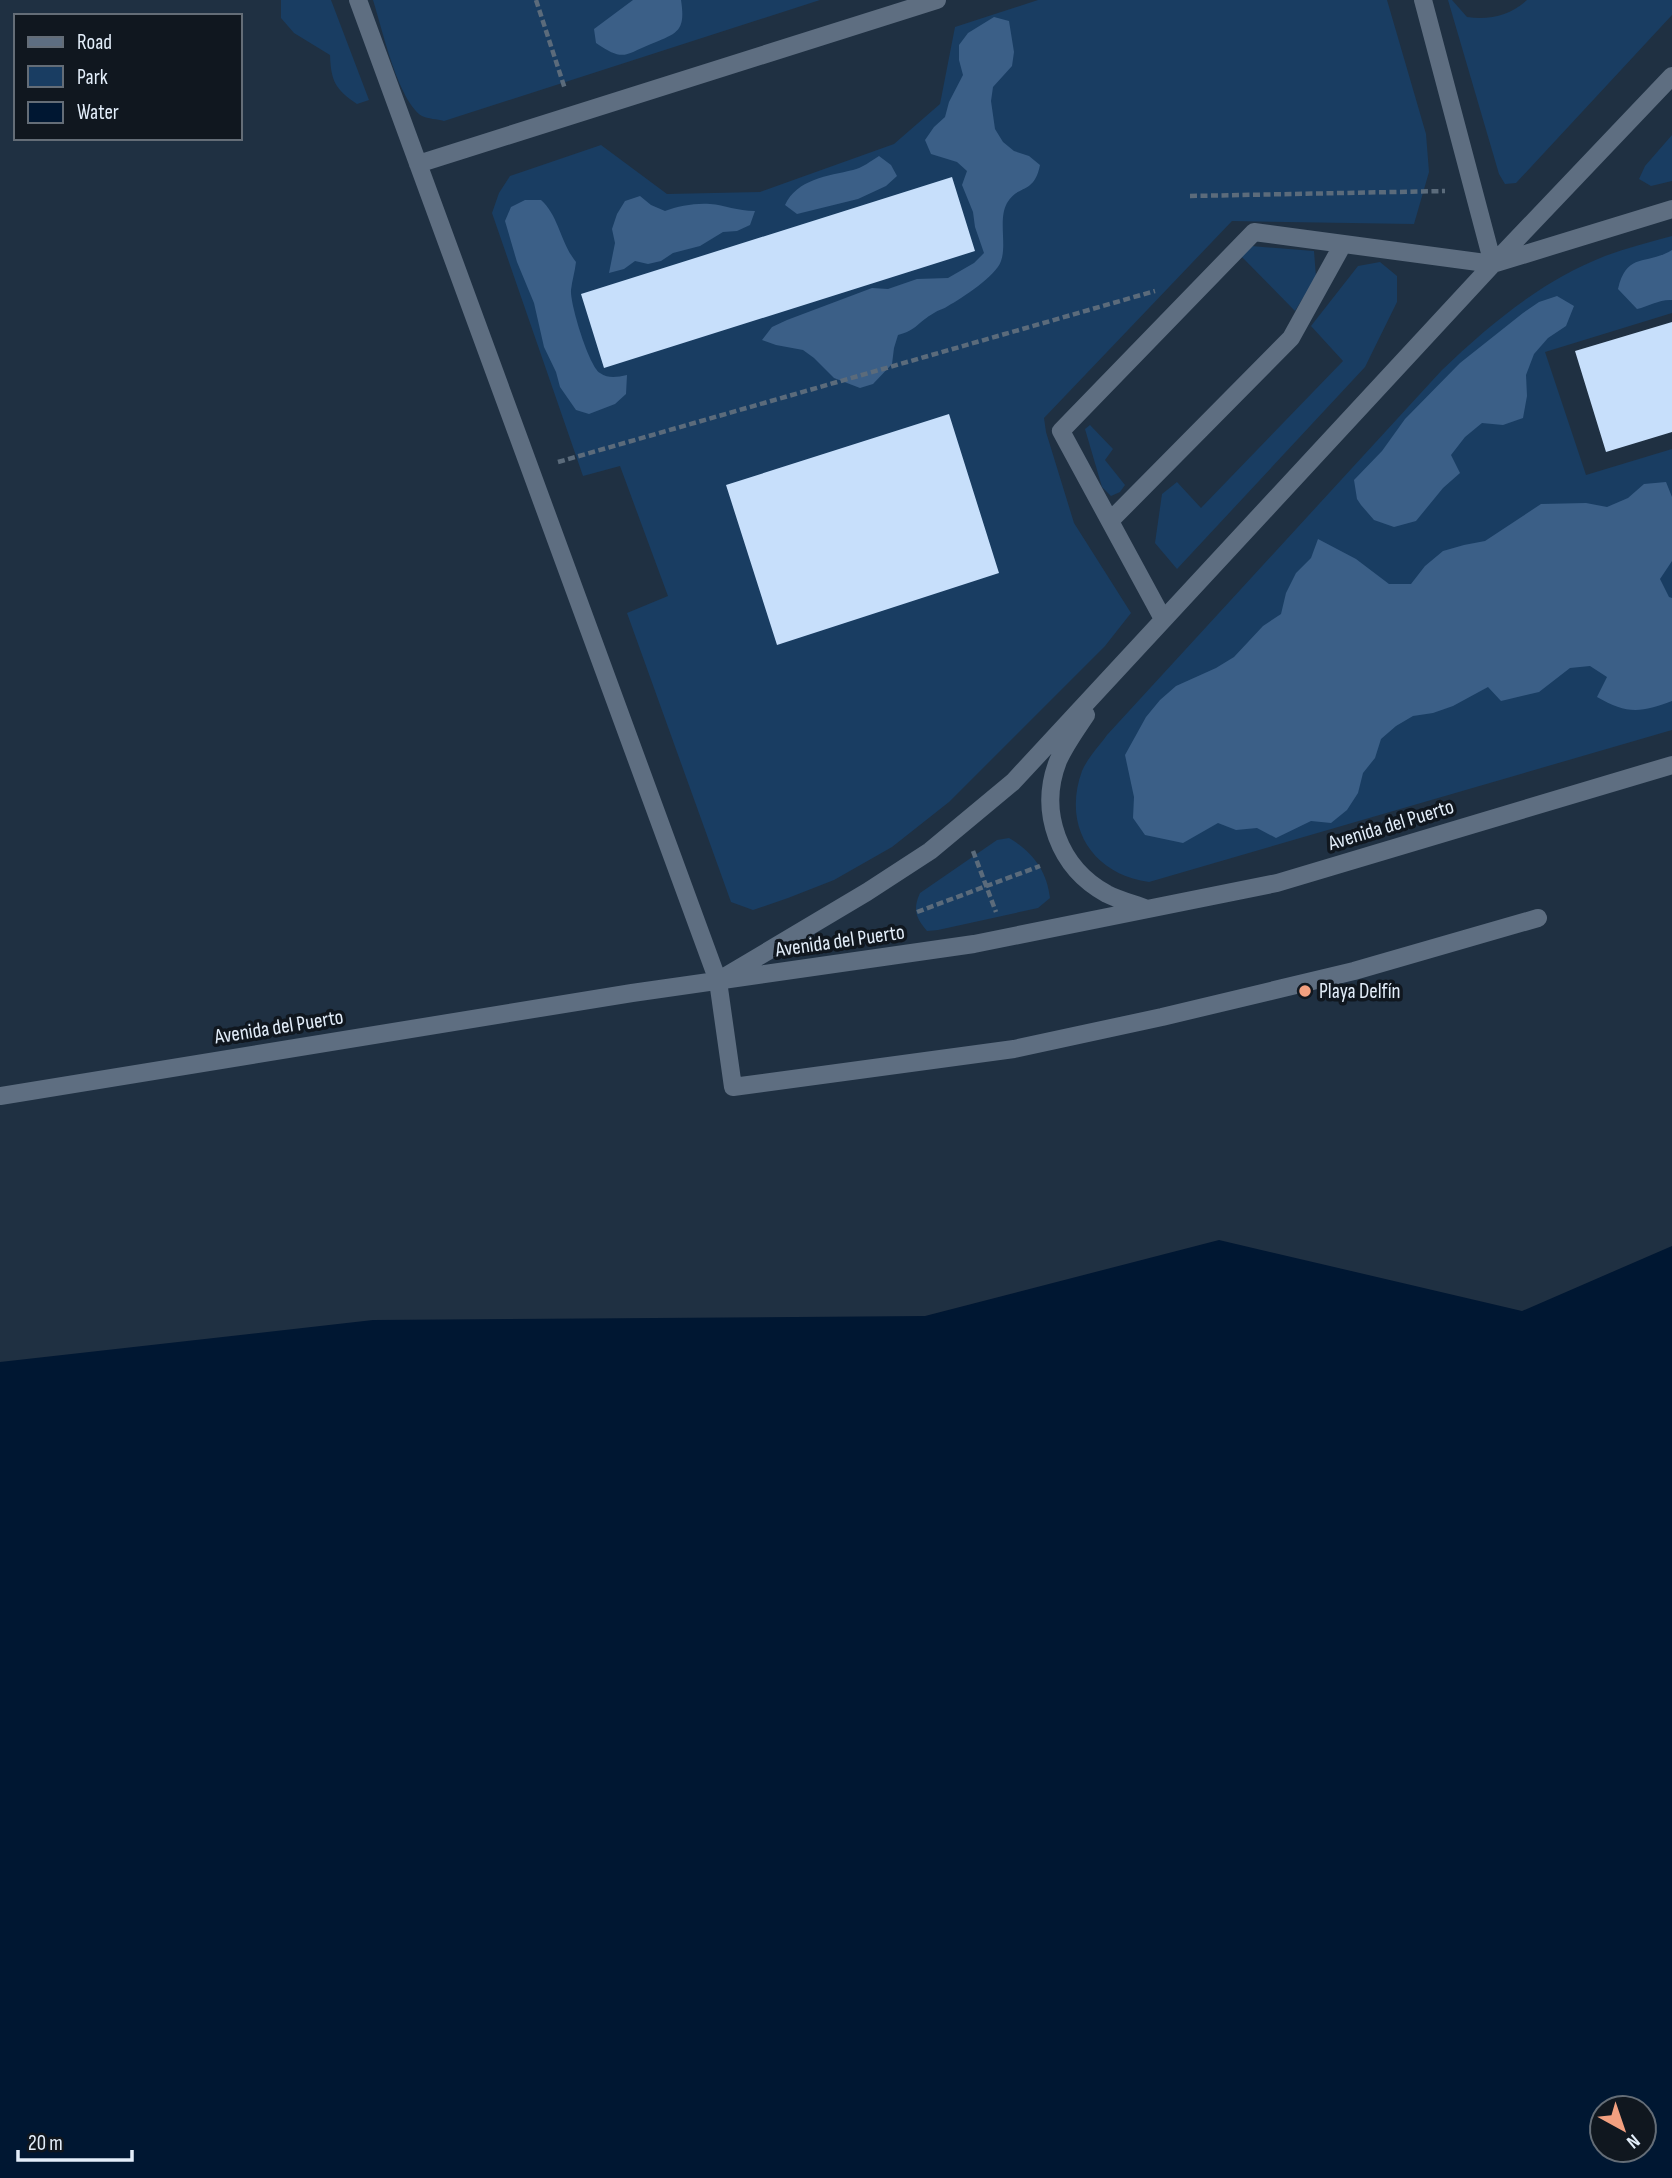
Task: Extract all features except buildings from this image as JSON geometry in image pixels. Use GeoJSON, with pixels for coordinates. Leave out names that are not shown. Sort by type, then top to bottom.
{"type":"FeatureCollection","features":[{"type":"Feature","properties":{"kind":"street"},"geometry":{"type":"LineString","coordinates":[[358,0],[718,981],[733,1087],[1014,1049],[1354,971],[1538,918]]}},
{"type":"Feature","properties":{"kind":"street"},"geometry":{"type":"LineString","coordinates":[[418,164],[937,0]]}},
{"type":"Feature","properties":{"kind":"street"},"geometry":{"type":"LineString","coordinates":[[1423,0],[1493,264]]}},
{"type":"Feature","properties":{"kind":"street"},"geometry":{"type":"LineString","coordinates":[[718,981],[930,851],[1013,782],[1493,264],[1672,76]]}},
{"type":"Feature","properties":{"kind":"street"},"geometry":{"type":"LineString","coordinates":[[1163,619],[1061,431],[1254,232],[1493,264],[1672,209]]}},
{"type":"Feature","properties":{"kind":"street"},"geometry":{"type":"LineString","coordinates":[[1110,521],[1292,338],[1343,244]]}},
{"type":"Feature","properties":{"kind":"street"},"geometry":{"type":"LineString","coordinates":[[1109,678],[1058,761],[1051,787],[1050,818],[1066,856],[1080,875],[1107,894],[1147,909]]}},
{"type":"Feature","properties":{"kind":"street","name":"Avenida del Puerto"},"geometry":{"type":"LineString","coordinates":[[0,1096],[718,981],[974,944],[1277,883],[1672,765]]}},
{"type":"Feature","properties":{"kind":"path"},"geometry":{"type":"LineString","coordinates":[[536,0],[573,114]]}},
{"type":"Feature","properties":{"kind":"path"},"geometry":{"type":"LineString","coordinates":[[1190,196],[1474,191]]}},
{"type":"Feature","properties":{"kind":"path"},"geometry":{"type":"LineString","coordinates":[[530,470],[1159,290]]}},
{"type":"Feature","properties":{"kind":"path"},"geometry":{"type":"LineString","coordinates":[[963,824],[998,917]]}},
{"type":"Feature","properties":{"kind":"path"},"geometry":{"type":"LineString","coordinates":[[917,912],[1066,856]]}},
{"type":"Feature","properties":{"kind":"green space"},"geometry":{"type":"Polygon","coordinates":[[[281,0],[331,0],[369,100],[357,104],[339,89],[333,78],[330,55],[294,33],[281,18],[281,0]]]}},
{"type":"Feature","properties":{"kind":"green space"},"geometry":{"type":"Polygon","coordinates":[[[373,0],[820,0],[444,121],[422,116],[405,95],[392,63],[373,0]]]}},
{"type":"Feature","properties":{"kind":"green space"},"geometry":{"type":"Polygon","coordinates":[[[1038,0],[1387,0],[1426,134],[1429,172],[1414,224],[1232,221],[1044,418],[1074,523],[1131,613],[1105,646],[949,802],[892,847],[834,880],[753,910],[731,902],[627,613],[668,596],[620,466],[583,476],[492,213],[499,193],[510,176],[601,145],[667,194],[760,192],[894,144],[940,104],[955,27],[1038,0]]]}},
{"type":"Feature","properties":{"kind":"green space"},"geometry":{"type":"Polygon","coordinates":[[[1448,0],[1452,0],[1467,17],[1475,18],[1506,13],[1527,0],[1672,0],[1672,15],[1516,183],[1505,184],[1499,174],[1448,0]]]}},
{"type":"Feature","properties":{"kind":"green space"},"geometry":{"type":"Polygon","coordinates":[[[1672,135],[1672,181],[1651,186],[1639,179],[1645,166],[1672,135]]]}},
{"type":"Feature","properties":{"kind":"green space"},"geometry":{"type":"Polygon","coordinates":[[[1672,236],[1672,313],[1545,352],[1586,475],[1672,449],[1672,730],[1149,882],[1129,877],[1097,858],[1079,828],[1076,810],[1082,771],[1090,757],[1107,735],[1442,370],[1498,320],[1560,277],[1605,256],[1672,236]]]}},
{"type":"Feature","properties":{"kind":"green space"},"geometry":{"type":"Polygon","coordinates":[[[1251,246],[1314,251],[1316,277],[1295,311],[1241,256],[1251,246]]]}},
{"type":"Feature","properties":{"kind":"green space"},"geometry":{"type":"Polygon","coordinates":[[[1380,262],[1397,276],[1397,302],[1365,367],[1177,569],[1155,543],[1162,494],[1177,482],[1201,508],[1343,361],[1311,326],[1358,266],[1380,262]]]}},
{"type":"Feature","properties":{"kind":"green space"},"geometry":{"type":"Polygon","coordinates":[[[1090,425],[1113,449],[1105,460],[1125,485],[1120,492],[1111,496],[1102,487],[1085,429],[1090,425]]]}},
{"type":"Feature","properties":{"kind":"green space"},"geometry":{"type":"Polygon","coordinates":[[[1009,838],[1025,849],[1037,863],[1046,879],[1050,898],[1038,908],[927,931],[916,913],[920,893],[997,840],[1009,838]]]}},
{"type":"Feature","properties":{"kind":"shaded area"},"geometry":{"type":"Polygon","coordinates":[[[633,0],[681,0],[681,25],[667,37],[619,55],[596,43],[594,29],[633,0]]]}},
{"type":"Feature","properties":{"kind":"shaded area"},"geometry":{"type":"Polygon","coordinates":[[[994,17],[1009,21],[1014,52],[1012,66],[993,87],[991,101],[995,129],[1003,142],[1014,151],[1029,156],[1040,165],[1034,181],[1011,197],[1004,209],[1003,255],[998,267],[970,292],[909,331],[898,335],[892,364],[873,384],[860,388],[834,378],[803,350],[762,340],[772,327],[872,288],[888,289],[917,279],[948,278],[974,263],[984,253],[973,212],[962,185],[967,171],[957,162],[931,154],[925,140],[945,117],[949,102],[963,75],[959,45],[968,33],[994,17]]]}},
{"type":"Feature","properties":{"kind":"shaded area"},"geometry":{"type":"Polygon","coordinates":[[[879,156],[891,165],[897,176],[886,186],[858,199],[797,214],[785,205],[790,196],[805,184],[856,169],[879,156]]]}},
{"type":"Feature","properties":{"kind":"shaded area"},"geometry":{"type":"Polygon","coordinates":[[[640,196],[665,211],[704,204],[755,211],[750,225],[737,231],[723,232],[700,246],[673,253],[661,261],[648,264],[635,261],[624,269],[609,273],[615,243],[612,229],[617,214],[625,201],[640,196]]]}},
{"type":"Feature","properties":{"kind":"shaded area"},"geometry":{"type":"Polygon","coordinates":[[[525,200],[541,200],[547,206],[576,262],[571,290],[574,308],[581,334],[596,368],[607,376],[627,375],[626,394],[615,404],[589,414],[576,410],[560,387],[544,347],[534,303],[517,262],[505,221],[511,207],[525,200]]]}},
{"type":"Feature","properties":{"kind":"shaded area"},"geometry":{"type":"Polygon","coordinates":[[[1672,250],[1672,300],[1637,309],[1618,289],[1622,277],[1632,264],[1672,250]]]}},
{"type":"Feature","properties":{"kind":"shaded area"},"geometry":{"type":"Polygon","coordinates":[[[1557,296],[1574,306],[1566,326],[1548,338],[1534,354],[1526,375],[1527,396],[1523,418],[1503,425],[1482,423],[1465,437],[1451,455],[1460,473],[1443,488],[1416,521],[1394,527],[1374,520],[1357,499],[1354,480],[1382,451],[1405,419],[1460,363],[1523,313],[1539,302],[1557,296]]]}},
{"type":"Feature","properties":{"kind":"shaded area"},"geometry":{"type":"Polygon","coordinates":[[[1666,482],[1672,497],[1672,561],[1660,579],[1672,598],[1672,701],[1651,708],[1625,709],[1597,697],[1607,677],[1590,666],[1570,668],[1539,692],[1501,701],[1488,687],[1453,706],[1413,716],[1396,726],[1381,739],[1375,758],[1363,773],[1358,793],[1347,810],[1331,823],[1311,821],[1276,838],[1257,828],[1236,830],[1218,823],[1183,843],[1145,835],[1133,818],[1134,797],[1125,755],[1146,717],[1176,686],[1234,657],[1263,626],[1281,614],[1286,593],[1296,573],[1311,558],[1318,539],[1356,559],[1389,584],[1411,584],[1425,566],[1443,551],[1485,541],[1541,504],[1586,503],[1607,507],[1628,498],[1644,484],[1666,482]]]}},
{"type":"Feature","properties":{"kind":"water"},"geometry":{"type":"Polygon","coordinates":[[[1219,1240],[1522,1311],[1672,1246],[1672,2178],[0,2178],[0,1362],[373,1320],[925,1316],[1219,1240]]]}},
{"type":"Feature","properties":{"kind":"place","name":"Playa Delfín"},"geometry":{"type":"Point","coordinates":[1305,991]}}]}
